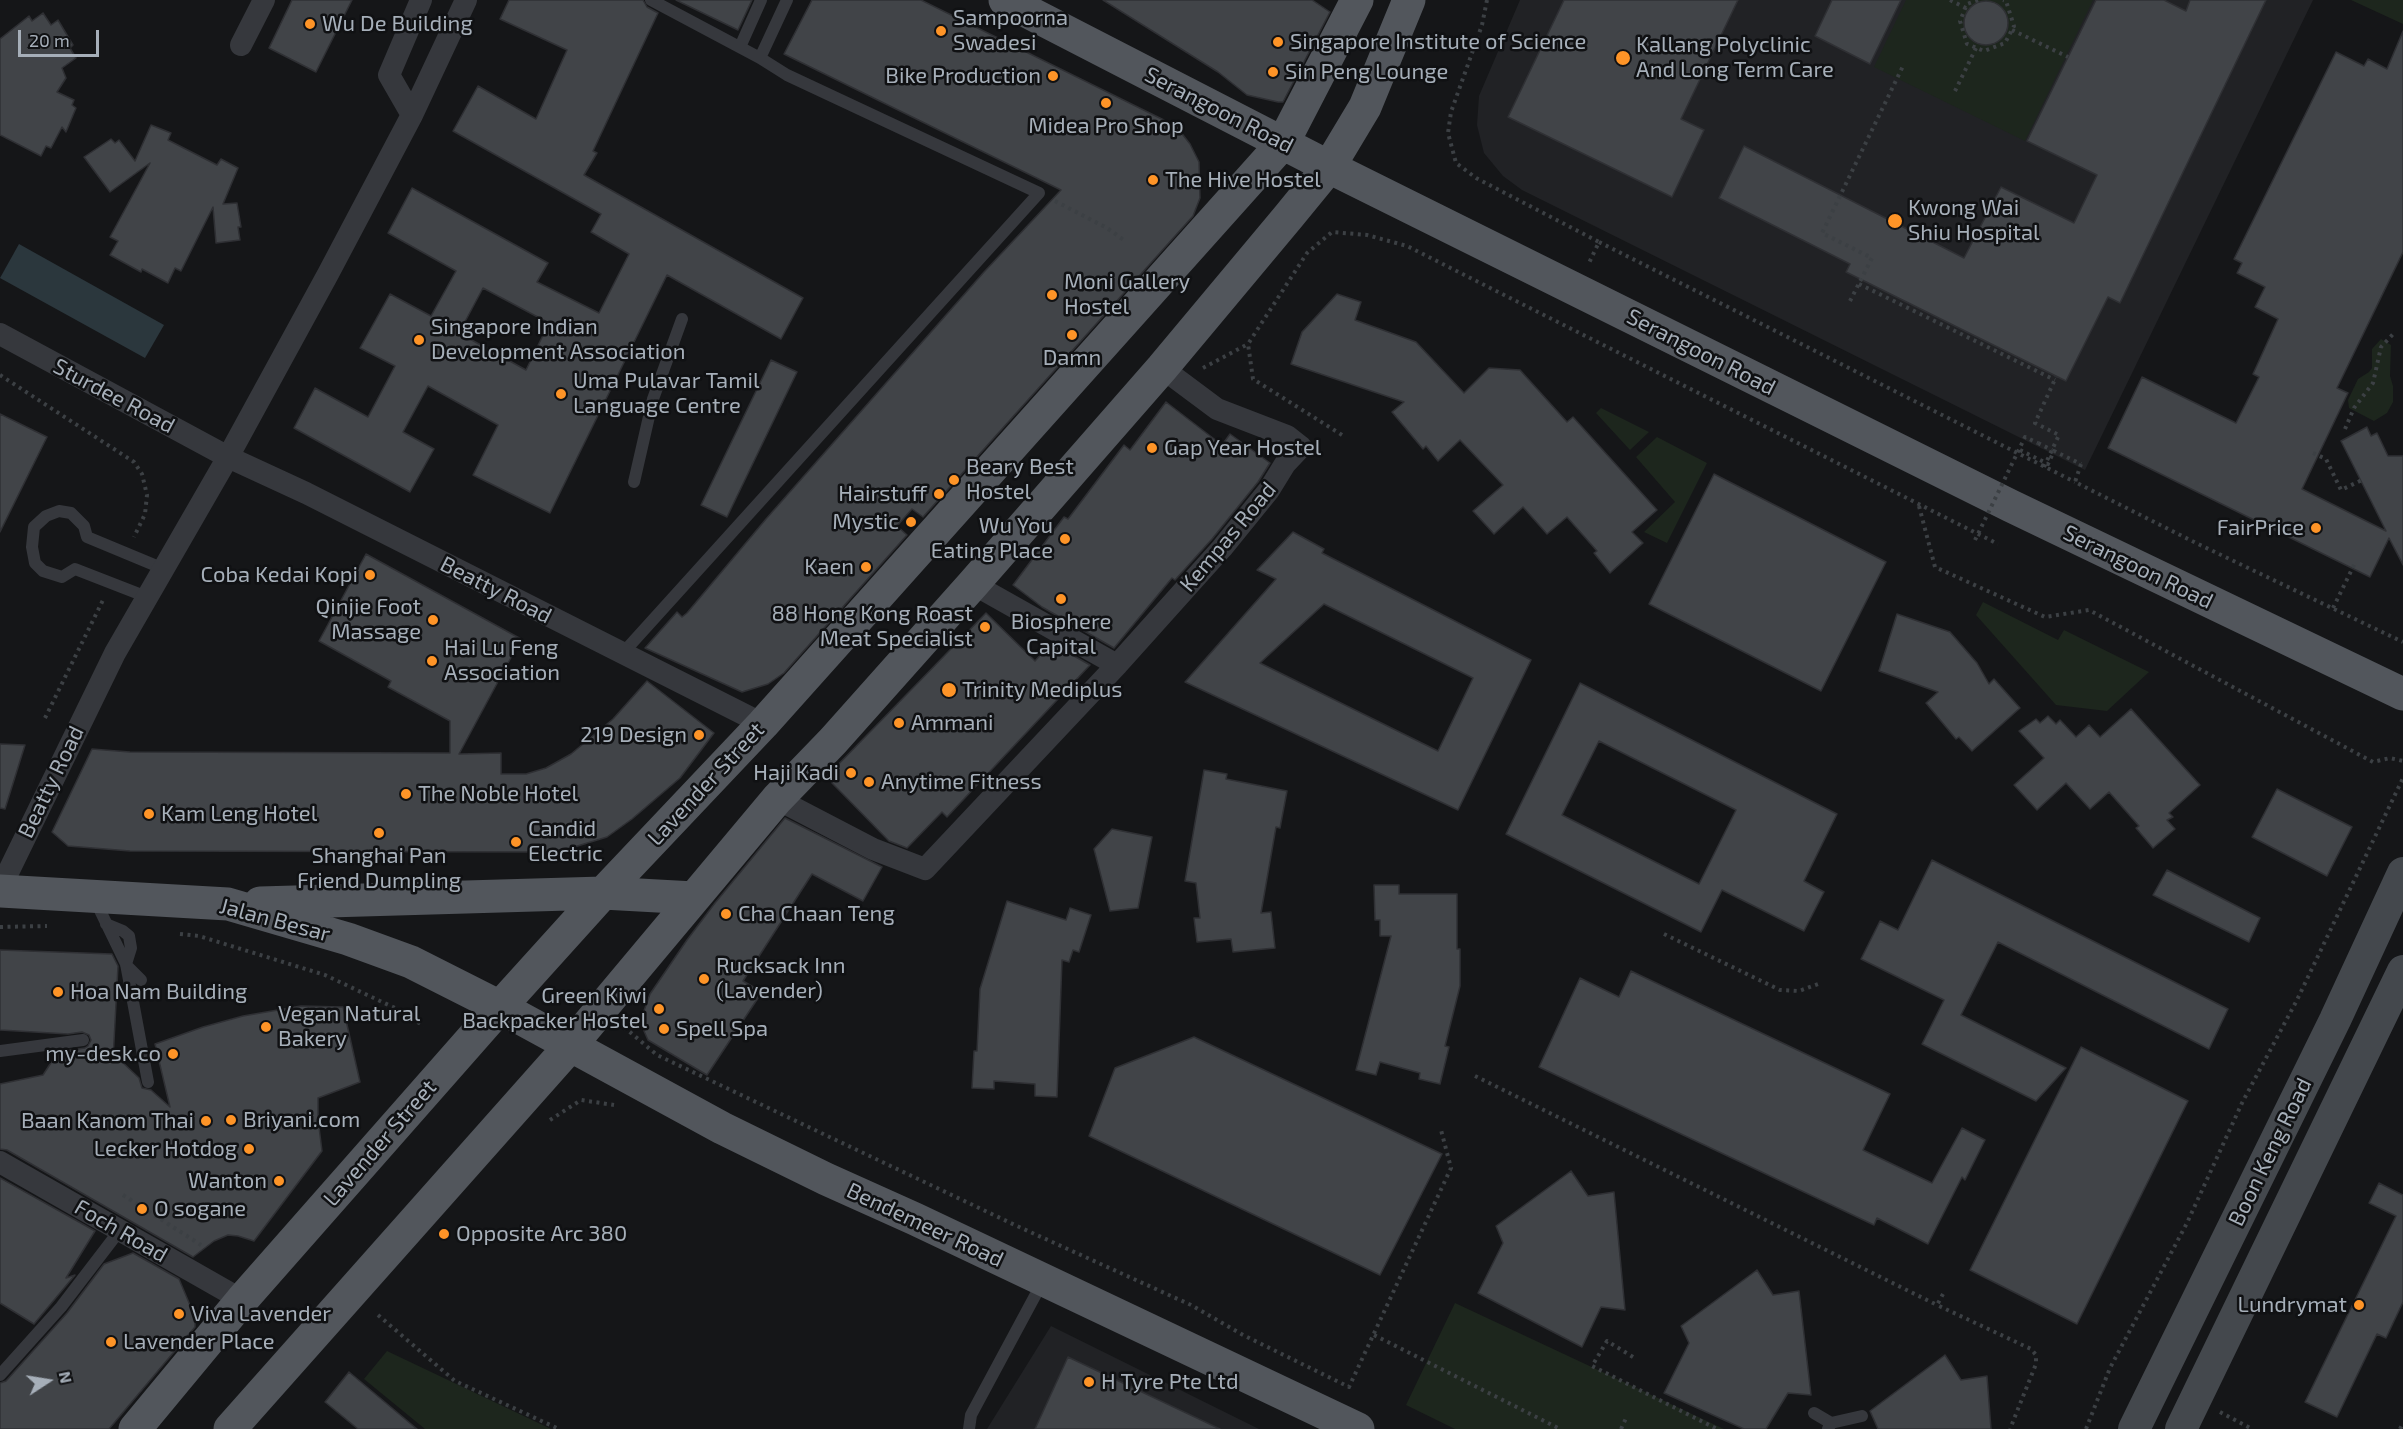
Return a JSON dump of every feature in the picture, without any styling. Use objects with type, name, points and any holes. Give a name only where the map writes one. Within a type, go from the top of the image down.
[{"type":"main road","name":"Serangoon Road","points":[[1005,0],[1329,167],[2011,506],[2403,694]]},
{"type":"main road","name":"Lavender Street","points":[[135,1429],[242,1300],[500,1007],[603,893],[763,724],[1283,143],[1357,0]]},
{"type":"main road","points":[[230,1429],[571,1045],[777,799],[833,741],[973,584],[1171,375],[1329,167],[1365,107],[1409,0]]},
{"type":"main road","name":"Boon Keng Road","points":[[2134,1429],[2335,1020],[2403,873]]},
{"type":"main road","name":"Jalan Besar","points":[[0,890],[100,910],[228,904],[348,939],[411,962],[500,1007]]},
{"type":"main road","points":[[228,904],[603,893],[694,898]]},
{"type":"main road","name":"Boon Keng Road","points":[[2181,1429],[2403,971]]},
{"type":"main road","name":"Bendemeer Road","points":[[500,1007],[722,1128],[1358,1429]]},
{"type":"street","points":[[241,45],[264,0]]},
{"type":"street","points":[[412,116],[389,75],[421,0]]},
{"type":"street","name":"Beatty Road","points":[[0,890],[104,675],[228,457],[412,116],[466,0]]},
{"type":"street","name":"Sturdee Road","points":[[0,334],[228,457]]},
{"type":"street","name":"Kempas Road","points":[[777,799],[873,849],[925,869],[1117,665],[1222,548],[1269,490],[1285,464],[1301,447],[1287,436],[1217,409],[1171,375]]},
{"type":"street","name":"Beatty Road","points":[[228,457],[763,724]]},
{"type":"street","points":[[973,584],[1117,665]]},
{"type":"street","name":"Foch Road","points":[[0,1162],[115,1222],[242,1300]]},
{"type":"lane","points":[[622,654],[1039,193],[787,75],[760,58],[651,0]]},
{"type":"lane","points":[[740,47],[761,0]]},
{"type":"lane","points":[[760,58],[787,0]]},
{"type":"lane","points":[[634,482],[653,399],[682,319]]},
{"type":"lane","points":[[147,597],[75,569],[62,577],[43,571],[35,563],[32,547],[34,527],[46,516],[58,511],[71,513],[84,526],[87,537],[164,569]]},
{"type":"lane","points":[[100,910],[126,964],[148,1082]]},
{"type":"lane","points":[[126,964],[141,980]]},
{"type":"lane","points":[[0,1051],[83,1040]]},
{"type":"lane","points":[[0,1375],[61,1307],[115,1222]]},
{"type":"lane","points":[[969,1429],[971,1415],[1043,1280]]},
{"type":"lane","points":[[1814,1413],[1830,1426],[1862,1416]]},
{"type":"path","points":[[1487,0],[1482,25],[1451,112],[1448,133],[1456,163],[1476,178],[2044,467],[2403,642]]},
{"type":"path","points":[[1950,0],[1966,8]]},
{"type":"path","points":[[1978,0],[1967,4],[1960,21],[1967,44],[1984,51],[2005,43],[2014,26],[2006,1],[2003,0]]},
{"type":"path","points":[[2012,30],[2068,57]]},
{"type":"path","points":[[1955,92],[1976,48]]},
{"type":"path","points":[[1850,301],[1872,258],[1822,233],[1903,66]]},
{"type":"path","points":[[1039,193],[1107,228],[1125,241]]},
{"type":"path","points":[[1171,375],[1248,344],[1307,253],[1332,232],[1367,235],[1407,246],[1998,544]]},
{"type":"path","points":[[1577,290],[1599,242]]},
{"type":"path","points":[[1859,284],[2056,379],[2035,423],[2059,435],[2044,467]]},
{"type":"path","points":[[2345,429],[2354,408],[2373,383],[2381,347],[2395,332]]},
{"type":"path","points":[[1248,344],[1253,380],[1342,435]]},
{"type":"path","points":[[1975,540],[2025,437],[2052,450]]},
{"type":"path","points":[[2019,450],[2048,464],[2054,451],[2081,464],[2075,482]]},
{"type":"path","points":[[2313,453],[2326,459],[2341,490],[2362,480],[2362,482]]},
{"type":"path","points":[[1919,505],[1935,567],[2044,617],[2089,610],[2373,762],[2390,758],[2403,761]]},
{"type":"path","points":[[2333,608],[2355,563]]},
{"type":"path","points":[[2086,1429],[2110,1368],[2187,1223],[2242,1103],[2297,1000],[2403,778]]},
{"type":"path","points":[[176,933],[199,936],[325,975],[397,1009],[424,1026]]},
{"type":"path","points":[[1664,934],[1780,990],[1799,992],[1818,984]]},
{"type":"path","points":[[602,1009],[657,1054],[1017,1226],[1191,1305],[1243,1335],[1350,1387],[1451,1168],[1441,1130]]},
{"type":"path","points":[[1475,1076],[1937,1305],[2031,1349],[2036,1355],[2036,1364],[2010,1429]]},
{"type":"path","points":[[123,1195],[209,1250]]},
{"type":"path","points":[[1937,1305],[1943,1294]]},
{"type":"path","points":[[378,1315],[455,1381],[560,1429]]},
{"type":"path","points":[[1374,1335],[1560,1429]]},
{"type":"path","points":[[1633,1357],[1606,1341],[1592,1366],[1717,1429]]},
{"type":"path","points":[[2219,1412],[2252,1429]]},
{"type":"path","points":[[1621,1429],[1628,1416]]},
{"type":"path","points":[[2400,1429],[2403,1423]]},
{"type":"shaded area","name":"Kwong Wai Shiu Hospital","points":[[1520,0],[2313,0],[2085,470],[1522,190],[1503,176],[1484,153],[1477,125],[1479,96]]},
{"type":"shaded area","points":[[1906,0],[2093,0],[2025,141],[1874,67]]},
{"type":"shaded area","points":[[2351,0],[2403,0],[2403,24]]},
{"type":"shaded area","points":[[19,244],[164,325],[145,358],[0,278]]},
{"type":"shaded area","points":[[2381,339],[2391,345],[2390,376],[2393,386],[2393,402],[2387,413],[2374,421],[2349,408],[2348,400],[2358,379],[2372,368],[2372,349]]},
{"type":"shaded area","points":[[1601,408],[1649,432],[1630,450],[1596,413]]},
{"type":"shaded area","points":[[1657,437],[1707,463],[1667,543],[1644,532],[1675,502],[1636,457]]},
{"type":"shaded area","points":[[1983,602],[2058,640],[2064,630],[2149,672],[2107,711],[2056,705],[1976,615]]},
{"type":"shaded area","points":[[1455,1303],[1724,1429],[1455,1429],[1406,1405]]},
{"type":"shaded area","points":[[1051,1326],[1259,1429],[987,1429]]},
{"type":"shaded area","points":[[387,1351],[551,1429],[425,1429],[364,1379]]},
{"type":"building","name":"Wu De Building","points":[[292,0],[352,0],[316,72],[269,48]]},
{"type":"building","points":[[509,0],[643,0],[647,7],[658,13],[593,151],[597,153],[584,175],[803,298],[781,339],[667,275],[550,513],[473,475],[498,425],[428,386],[403,432],[434,449],[410,492],[294,428],[315,388],[368,417],[395,366],[360,348],[390,294],[431,316],[456,271],[388,233],[412,188],[548,263],[537,282],[599,313],[629,254],[591,232],[601,214],[453,131],[478,86],[536,119],[567,50],[500,19]],"holes":[[[483,288],[549,323],[526,370],[459,333]]]},
{"type":"building","points":[[676,0],[752,0],[738,30]]},
{"type":"building","points":[[812,0],[921,0],[1176,126],[1190,144],[1199,162],[1200,198],[1193,216],[923,517],[912,509],[897,526],[907,535],[784,673],[768,684],[742,692],[645,648],[677,612],[682,617],[687,613],[766,519],[984,272],[1061,190],[784,54]]},
{"type":"building","points":[[1103,0],[1312,0],[1330,12],[1283,102],[1278,102],[1247,95],[1218,72]]},
{"type":"building","name":"Kallang Polyclinic And Long Term Care","points":[[1564,0],[1738,0],[1681,119],[1704,130],[1672,197],[1508,117]]},
{"type":"building","points":[[1832,0],[1901,0],[1870,64],[1815,36]]},
{"type":"building","points":[[2096,0],[2164,0],[2186,11],[2190,0],[2266,0],[2120,303],[2108,297],[2066,381],[1846,272],[1850,264],[1719,198],[1744,146],[1964,258],[2001,187],[2074,223],[2097,175],[2027,141]]},
{"type":"building","points":[[1986,1],[1995,2],[2002,7],[2007,14],[2007,32],[2002,39],[1995,44],[1986,45],[1977,44],[1970,39],[1965,32],[1964,23],[1965,14],[1970,7],[1977,2]]},
{"type":"building","points":[[43,13],[51,25],[58,20],[73,45],[70,48],[76,58],[62,68],[66,78],[57,92],[74,100],[72,105],[76,108],[66,132],[62,127],[51,148],[46,146],[41,156],[0,135],[0,39],[29,16],[32,21]]},
{"type":"building","points":[[2403,31],[2403,252],[2337,388],[2348,393],[2302,489],[2386,531],[2341,441],[2367,427],[2371,436],[2377,433],[2388,456],[2403,456],[2403,565],[2389,538],[2370,577],[2108,448],[2142,377],[2236,423],[2259,377],[2253,374],[2278,319],[2255,307],[2265,287],[2237,273],[2242,263],[2234,259],[2336,52],[2364,66],[2368,59],[2387,69]]},
{"type":"building","points":[[151,125],[171,133],[168,140],[217,165],[221,159],[238,168],[223,204],[237,203],[241,227],[238,227],[240,240],[216,243],[213,207],[181,271],[175,268],[168,283],[142,269],[141,272],[110,255],[118,241],[110,237],[150,163],[110,192],[84,157],[111,139],[115,143],[119,140],[135,161]]},
{"type":"building","points":[[1337,294],[1361,302],[1355,320],[1416,342],[1464,393],[1489,368],[1520,370],[1567,422],[1573,417],[1657,510],[1632,532],[1643,543],[1610,573],[1594,553],[1597,551],[1567,517],[1547,534],[1523,507],[1494,534],[1473,511],[1503,485],[1460,440],[1438,461],[1426,446],[1423,449],[1392,412],[1404,402],[1291,364],[1302,332]]},
{"type":"building","points":[[771,360],[797,372],[727,517],[701,505]]},
{"type":"building","points":[[1166,402],[1222,445],[1230,434],[1270,463],[1258,482],[1212,539],[1175,580],[1172,578],[1114,648],[1042,607],[1013,585],[1064,517],[1068,519],[1124,445],[1130,450]]},
{"type":"building","points":[[0,414],[47,437],[0,532]]},
{"type":"building","points":[[1714,474],[1886,562],[1821,691],[1649,604]]},
{"type":"building","points":[[1293,532],[1324,549],[1322,553],[1531,660],[1458,810],[1185,682],[1276,579],[1257,570]],"holes":[[[1324,604],[1473,678],[1438,751],[1260,663]]]},
{"type":"building","points":[[366,554],[521,639],[459,754],[501,753],[501,774],[526,774],[546,768],[571,754],[613,719],[647,681],[714,733],[680,778],[607,837],[571,848],[546,852],[130,851],[68,846],[52,832],[92,749],[130,752],[450,753],[450,721],[388,687],[391,681],[319,641]]},
{"type":"building","points":[[986,613],[1035,661],[1051,643],[1090,665],[947,817],[942,812],[907,848],[889,841],[832,783],[828,775]]},
{"type":"building","points":[[1897,614],[1950,632],[1977,663],[1989,684],[1994,679],[2020,708],[1972,751],[1959,737],[1956,739],[1926,703],[1938,692],[1879,671]]},
{"type":"building","points":[[1580,683],[1837,814],[1804,881],[1824,892],[1804,931],[1722,890],[1701,932],[1506,834]],"holes":[[[1599,741],[1736,810],[1699,884],[1562,815]]]},
{"type":"building","points":[[2131,709],[2200,785],[2169,813],[2173,817],[2167,820],[2175,829],[2153,848],[2136,828],[2139,826],[2109,792],[2090,809],[2066,783],[2037,810],[2014,785],[2044,758],[2019,731],[2036,719],[2040,723],[2048,716],[2056,724],[2060,720],[2076,737],[2089,725],[2100,737]]},
{"type":"building","points":[[0,744],[25,745],[5,809],[0,808]]},
{"type":"building","points":[[1204,770],[1227,774],[1226,779],[1287,791],[1280,828],[1276,827],[1261,913],[1271,912],[1275,948],[1233,952],[1231,939],[1197,942],[1194,918],[1200,918],[1196,883],[1185,881]]},
{"type":"building","points":[[2277,789],[2352,827],[2327,876],[2252,837]]},
{"type":"building","points":[[785,818],[882,867],[863,901],[812,874],[743,981],[762,992],[707,1075],[648,1040],[640,1022],[650,994],[687,940]]},
{"type":"building","points":[[1112,829],[1152,837],[1138,908],[1110,911],[1094,849]]},
{"type":"building","points":[[1932,860],[2228,1009],[2209,1049],[1998,942],[1961,1015],[2066,1068],[2036,1101],[1922,1044],[1944,1000],[1861,959],[1880,921],[1898,930]]},
{"type":"building","points":[[2167,870],[2260,918],[2249,942],[2153,895]]},
{"type":"building","points":[[1374,885],[1399,885],[1399,894],[1457,894],[1460,986],[1445,1046],[1449,1047],[1440,1084],[1419,1079],[1420,1073],[1380,1062],[1376,1075],[1356,1070],[1391,936],[1380,936],[1380,920],[1375,920]]},
{"type":"building","points":[[1007,901],[1066,920],[1070,908],[1091,915],[1079,952],[1073,950],[1069,962],[1062,960],[1057,1097],[1035,1096],[1035,1084],[994,1081],[994,1089],[972,1088],[974,1051],[977,1051],[980,989]]},
{"type":"building","points":[[0,950],[112,954],[118,966],[113,1060],[118,1058],[139,1078],[142,1088],[151,1090],[170,1107],[155,1044],[243,1016],[301,1006],[343,1007],[360,1082],[318,1098],[322,1151],[254,1241],[228,1235],[214,1241],[193,1257],[7,1150],[0,1149],[0,1084],[43,1075],[58,1052],[85,1048],[91,1040],[89,1035],[82,1032],[68,1034],[0,1030]]},
{"type":"building","points":[[1631,971],[1890,1094],[1863,1150],[1932,1183],[1962,1128],[1985,1140],[1965,1180],[1962,1177],[1928,1244],[1877,1218],[1874,1225],[1539,1067],[1580,978],[1619,997]]},
{"type":"building","points":[[1194,1037],[1442,1154],[1380,1275],[1089,1136],[1115,1068]]},
{"type":"building","points":[[2081,1047],[2188,1101],[2077,1324],[1970,1270]]},
{"type":"building","points":[[1571,1171],[1588,1196],[1614,1192],[1625,1310],[1601,1307],[1582,1347],[1478,1293],[1503,1243],[1496,1226]]},
{"type":"building","points":[[0,1178],[95,1231],[66,1278],[75,1275],[34,1324],[0,1303]]},
{"type":"building","points":[[2379,1183],[2403,1195],[2403,1302],[2386,1338],[2377,1334],[2337,1417],[2305,1402],[2396,1216],[2369,1203]]},
{"type":"building","name":"Lavender Place","points":[[133,1253],[179,1279],[195,1317],[195,1327],[109,1429],[0,1429],[0,1383],[6,1381],[67,1313],[104,1264]]},
{"type":"building","points":[[1757,1270],[1773,1295],[1799,1291],[1811,1395],[1788,1393],[1766,1429],[1744,1429],[1664,1393],[1689,1343],[1681,1326]]},
{"type":"building","points":[[1945,1355],[1961,1380],[1987,1376],[1991,1429],[1878,1429],[1870,1411]]},
{"type":"building","name":"H Tyre Pte Ltd","points":[[1068,1357],[1220,1429],[1035,1429]]},
{"type":"building","points":[[349,1372],[417,1429],[358,1429],[325,1402]]},
{"type":"place","name":"Wu De Building","points":[[310,24]]},
{"type":"place","name":"Sampoorna Swadesi","points":[[941,31]]},
{"type":"place","name":"Singapore Institute of Science","points":[[1278,42]]},
{"type":"place","name":"Kallang Polyclinic And Long Term Care","points":[[1623,58]]},
{"type":"place","name":"Sin Peng Lounge","points":[[1273,72]]},
{"type":"place","name":"Bike Production","points":[[1053,76]]},
{"type":"place","name":"Midea Pro Shop","points":[[1106,103]]},
{"type":"place","name":"The Hive Hostel","points":[[1153,180]]},
{"type":"place","name":"Kwong Wai Shiu Hospital","points":[[1895,221]]},
{"type":"place","name":"Moni Gallery Hostel","points":[[1052,295]]},
{"type":"place","name":"Damn","points":[[1072,335]]},
{"type":"place","name":"Singapore Indian Development Association","points":[[419,340]]},
{"type":"place","name":"Uma Pulavar Tamil Language Centre","points":[[561,394]]},
{"type":"place","name":"Gap Year Hostel","points":[[1152,448]]},
{"type":"place","name":"Beary Best Hostel","points":[[954,480]]},
{"type":"place","name":"Hairstuff","points":[[939,494]]},
{"type":"place","name":"Mystic","points":[[911,522]]},
{"type":"place","name":"FairPrice","points":[[2316,528]]},
{"type":"place","name":"Wu You Eating Place","points":[[1065,539]]},
{"type":"place","name":"Kaen","points":[[866,567]]},
{"type":"place","name":"Coba Kedai Kopi","points":[[370,575]]},
{"type":"place","name":"Biosphere Capital","points":[[1061,599]]},
{"type":"place","name":"Qinjie Foot Massage","points":[[433,620]]},
{"type":"place","name":"88 Hong Kong Roast Meat Specialist","points":[[985,627]]},
{"type":"place","name":"Hai Lu Feng Association","points":[[432,661]]},
{"type":"place","name":"Trinity Mediplus","points":[[949,690]]},
{"type":"place","name":"Ammani","points":[[899,723]]},
{"type":"place","name":"219 Design","points":[[699,735]]},
{"type":"place","name":"Haji Kadi","points":[[851,773]]},
{"type":"place","name":"Anytime Fitness","points":[[869,782]]},
{"type":"place","name":"The Noble Hotel","points":[[406,794]]},
{"type":"place","name":"Kam Leng Hotel","points":[[149,814]]},
{"type":"place","name":"Shanghai Pan Friend Dumpling","points":[[379,833]]},
{"type":"place","name":"Candid Electric","points":[[516,842]]},
{"type":"place","name":"Cha Chaan Teng","points":[[726,914]]},
{"type":"place","name":"Rucksack Inn (Lavender)","points":[[704,979]]},
{"type":"place","name":"Hoa Nam Building","points":[[58,992]]},
{"type":"place","name":"Green Kiwi Backpacker Hostel","points":[[659,1009]]},
{"type":"place","name":"Vegan Natural Bakery","points":[[266,1027]]},
{"type":"place","name":"Spell Spa","points":[[664,1029]]},
{"type":"place","name":"my-desk.co","points":[[173,1054]]},
{"type":"place","name":"Briyani.com","points":[[231,1120]]},
{"type":"place","name":"Baan Kanom Thai","points":[[206,1121]]},
{"type":"place","name":"Lecker Hotdog","points":[[249,1149]]},
{"type":"place","name":"Wanton","points":[[279,1181]]},
{"type":"place","name":"O sogane","points":[[142,1209]]},
{"type":"place","name":"Opposite Arc 380","points":[[444,1234]]},
{"type":"place","name":"Lundrymat","points":[[2359,1305]]},
{"type":"place","name":"Viva Lavender","points":[[179,1314]]},
{"type":"place","name":"Lavender Place","points":[[111,1342]]},
{"type":"place","name":"H Tyre Pte Ltd","points":[[1089,1382]]}]
